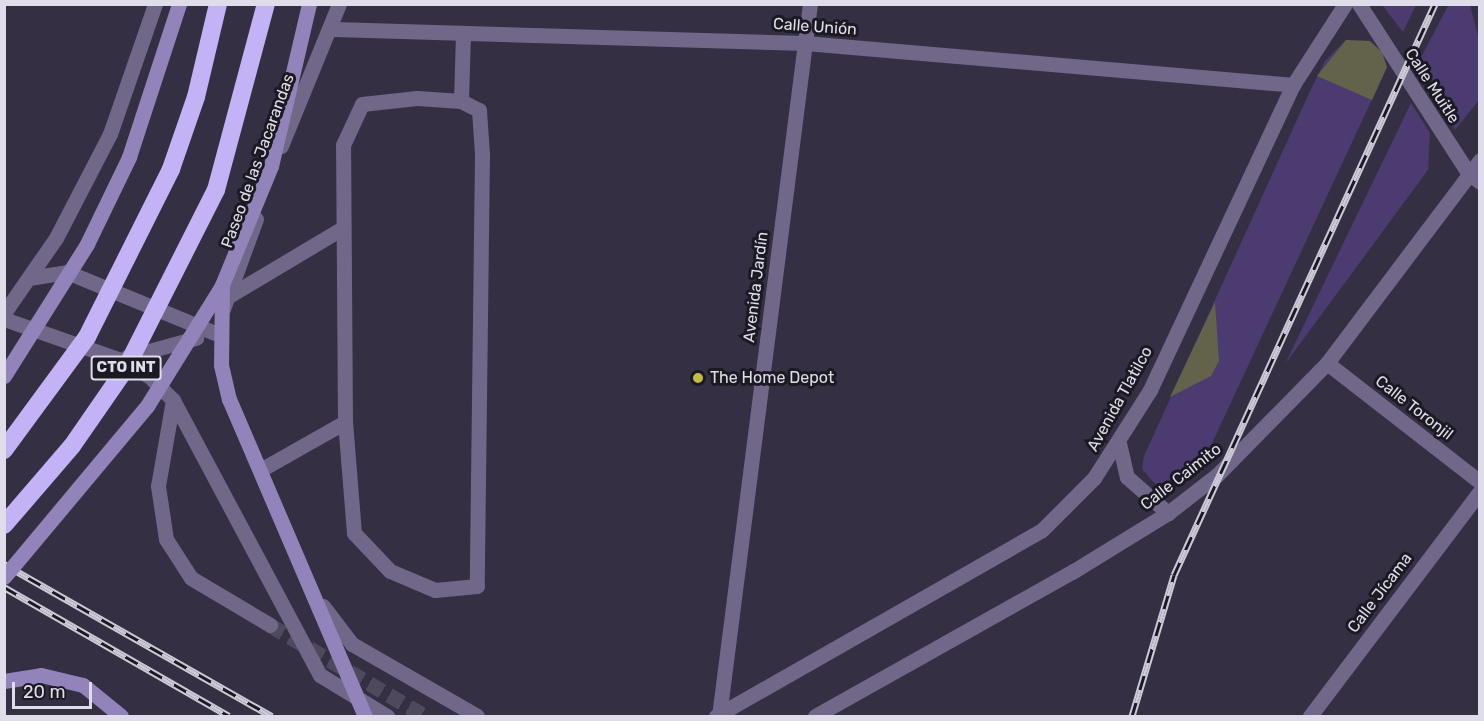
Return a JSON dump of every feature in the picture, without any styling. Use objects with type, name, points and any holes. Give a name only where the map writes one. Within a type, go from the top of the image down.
[{"type":"highway","name":"CTO INT","points":[[4,450],[87,337],[171,169],[196,97],[218,4]]},
{"type":"highway","name":"CTO INT","points":[[4,525],[72,446],[126,368],[216,190],[266,4]]},
{"type":"main road","points":[[4,376],[87,244],[129,157],[178,4]]},
{"type":"main road","name":"CTO INT","points":[[4,577],[147,406],[224,291],[271,166],[309,4]]},
{"type":"main road","points":[[224,291],[221,365],[229,399],[365,717]]},
{"type":"main road","points":[[4,681],[41,675],[83,685],[121,717]]},
{"type":"street","points":[[4,313],[29,278],[110,134],[154,4]]},
{"type":"street","name":"Paseo de las Jacarandas","points":[[215,333],[224,291],[302,85],[333,29],[339,4]]},
{"type":"street","name":"Avenida Jardín","points":[[718,716],[810,4]]},
{"type":"street","name":"Avenida Tlatilco","points":[[718,716],[1042,530],[1094,478],[1119,443],[1150,390],[1293,85],[1345,4]]},
{"type":"street","name":"Calle Muitle","points":[[1359,4],[1474,178]]},
{"type":"street","name":"Calle Unión","points":[[333,29],[805,43],[1293,85]]},
{"type":"street","points":[[461,101],[463,34]]},
{"type":"street","points":[[417,98],[461,101],[479,110],[482,154],[477,586],[435,590],[390,571],[354,533],[345,422],[341,229],[343,145],[362,104],[417,98]]},
{"type":"street","name":"Calle Caimito","points":[[815,717],[1168,513],[1275,421],[1327,363],[1474,178],[1479,160]]},
{"type":"street","points":[[224,291],[341,229]]},
{"type":"street","points":[[29,278],[67,272],[215,333]]},
{"type":"street","points":[[4,319],[118,359],[149,376],[173,400],[320,675],[387,717]]},
{"type":"street","points":[[118,359],[215,333]]},
{"type":"street","points":[[215,333],[216,362],[262,469],[336,628],[352,644],[477,717]]},
{"type":"street","name":"Calle Toronjil","points":[[1327,363],[1479,482]]},
{"type":"street","points":[[173,400],[158,486],[166,539],[191,578],[270,625]]},
{"type":"street","points":[[262,469],[345,422]]},
{"type":"street","points":[[1119,443],[1127,477],[1168,513]]},
{"type":"street","name":"Calle Jícama","points":[[1310,717],[1479,491]]},
{"type":"shaded area","points":[[1449,4],[1470,5],[1479,40],[1479,100],[1455,130],[1418,63]]},
{"type":"shaded area","points":[[1382,5],[1416,5],[1403,32]]},
{"type":"shaded area","points":[[1346,40],[1370,41],[1387,67],[1208,452],[1183,476],[1156,485],[1142,469],[1144,456],[1311,89],[1325,61]]},
{"type":"shaded area","points":[[1411,103],[1430,133],[1428,170],[1285,364]]},
{"type":"building","points":[[1346,40],[1370,41],[1382,52],[1387,67],[1372,100],[1317,76]]},
{"type":"building","points":[[1215,302],[1219,361],[1211,376],[1170,397]]},
{"type":"tunnel","points":[[270,625],[425,716]]},
{"type":"railway","points":[[1132,716],[1174,575],[1435,4]]},
{"type":"railway","points":[[4,564],[272,716]]},
{"type":"railway","points":[[4,587],[229,716]]},
{"type":"place","name":"The Home Depot","points":[[698,378]]}]
